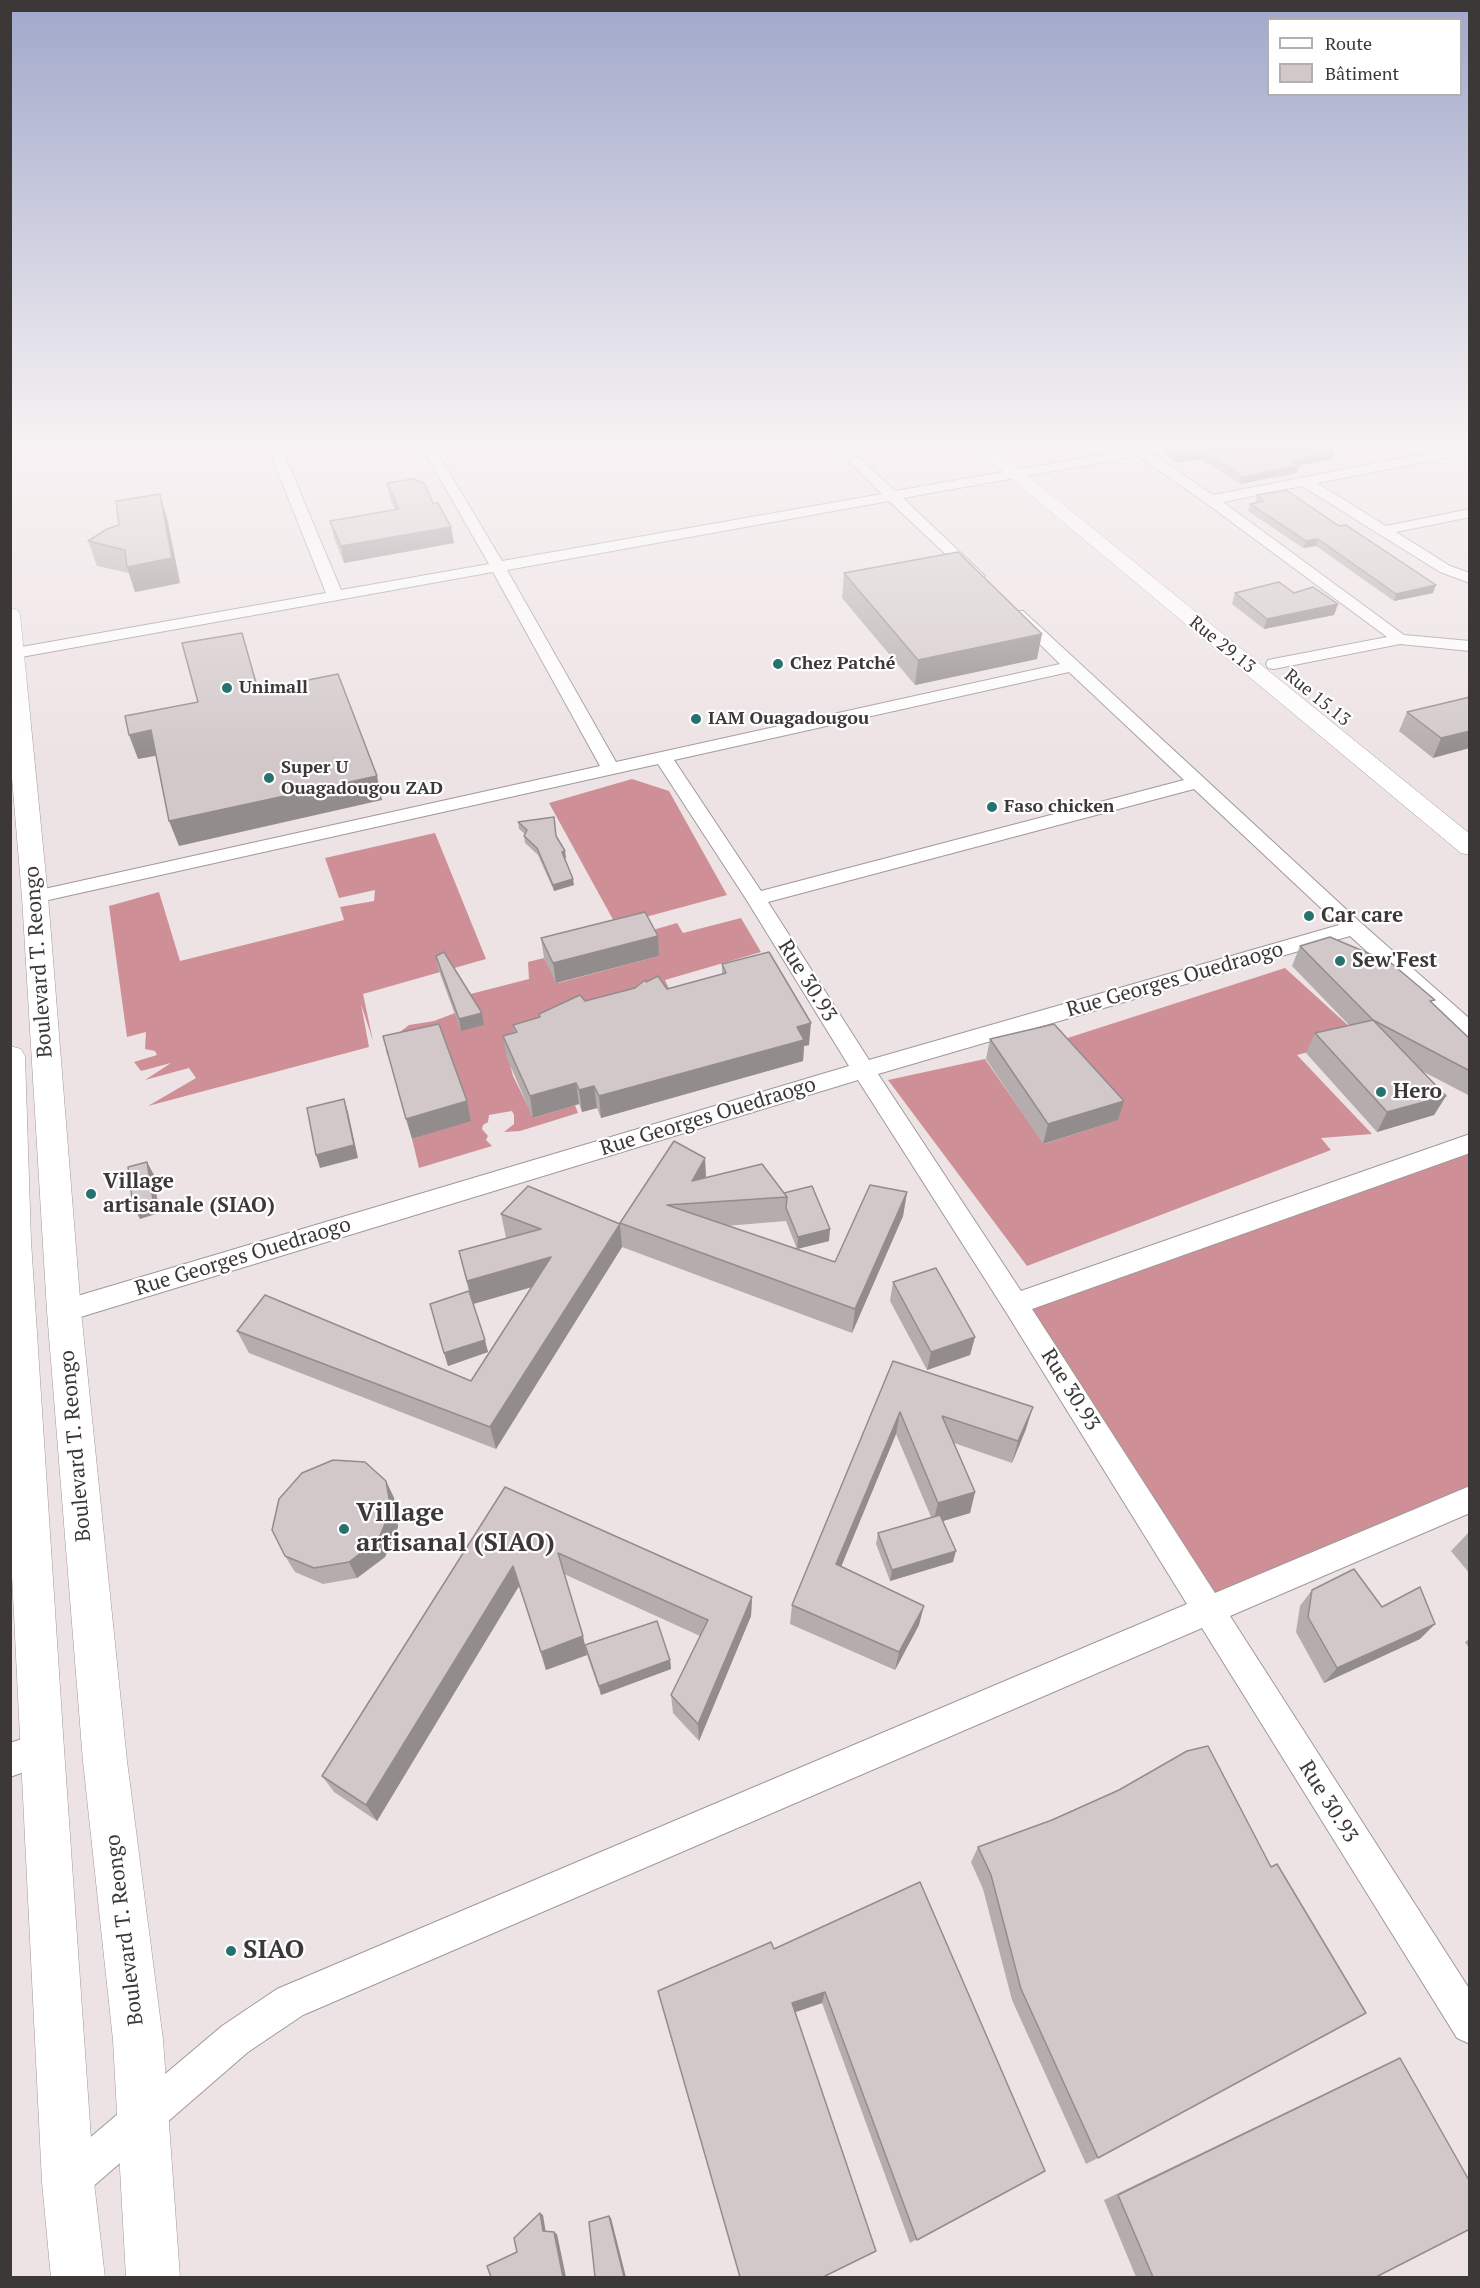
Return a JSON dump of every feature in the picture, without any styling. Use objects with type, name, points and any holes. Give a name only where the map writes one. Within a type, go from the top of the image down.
[{"type":"main road","name":"Rue 29.13","points":[[1115,549],[1470,847]]},
{"type":"main road","name":"Rue 15.13","points":[[1123,549],[1274,664],[1456,809]]},
{"type":"main road","name":"Boulevard T. Reongo","points":[[10,614],[12,660],[35,897],[64,1311],[105,1761],[138,2040],[153,2277]]},
{"type":"main road","name":"Boulevard T. Reongo","points":[[10,1056],[26,1755],[78,2277]]},
{"type":"street","points":[[316,549],[335,594]]},
{"type":"street","points":[[487,549],[610,768]]},
{"type":"street","points":[[12,660],[335,594],[589,549]]},
{"type":"street","points":[[948,549],[986,585]]},
{"type":"street","points":[[1277,549],[1400,639]]},
{"type":"street","points":[[1411,549],[1445,569],[1470,579]]},
{"type":"street","points":[[1004,601],[1354,928],[1470,1032]]},
{"type":"street","points":[[1274,664],[1400,639],[1470,646]]},
{"type":"street","points":[[35,897],[610,768],[664,759],[1072,666]]},
{"type":"street","name":"Rue 30.93","points":[[664,759],[1015,1304],[1470,2025]]},
{"type":"street","points":[[756,899],[1198,782]]},
{"type":"street","name":"Rue Georges Ouedraogo","points":[[64,1311],[863,1070],[1354,928]]},
{"type":"street","points":[[1015,1304],[1470,1143]]},
{"type":"street","points":[[68,2182],[235,2039],[290,2002],[1470,1499]]},
{"type":"shaded area","points":[[632,779],[669,791],[727,895],[616,925],[549,803]]},
{"type":"shaded area","points":[[435,833],[486,959],[363,994],[373,1041],[361,1004],[369,1047],[148,1106],[196,1078],[189,1068],[145,1080],[171,1063],[141,1071],[134,1062],[157,1055],[155,1051],[145,1049],[146,1032],[127,1037],[109,906],[159,892],[180,961],[344,920],[340,907],[374,901],[375,890],[339,898],[325,858]]},
{"type":"shaded area","points":[[741,918],[761,952],[665,980],[678,1008],[509,1060],[513,1076],[534,1118],[575,1105],[578,1113],[520,1131],[504,1132],[514,1124],[512,1111],[489,1115],[488,1122],[483,1125],[482,1129],[488,1136],[486,1140],[492,1146],[419,1168],[412,1139],[471,1120],[388,1056],[386,1051],[398,1048],[396,1035],[409,1025],[434,1021],[455,1013],[455,998],[529,979],[528,962],[544,958],[558,983],[659,956],[646,932],[677,923],[683,933]]},
{"type":"shaded area","points":[[1285,968],[1362,1038],[1297,1055],[1372,1134],[1321,1138],[1331,1150],[1027,1266],[888,1080],[985,1059],[1044,1144],[1117,1120],[1049,1044]]},
{"type":"shaded area","points":[[1469,1144],[1469,1486],[1201,1601],[1023,1301]]},
{"type":"building","points":[[120,549],[170,549],[172,558],[127,567],[125,550]]},
{"type":"building","points":[[1332,549],[1382,549],[1436,585],[1396,594]]},
{"type":"building","points":[[958,552],[1042,634],[918,660],[844,573]]},
{"type":"building","points":[[1279,582],[1294,593],[1313,587],[1338,604],[1267,619],[1235,593]]},
{"type":"building","name":"Super U Ouagadougou ZAD","points":[[242,633],[258,690],[338,674],[377,776],[169,821],[151,730],[129,735],[125,716],[198,702],[182,643]]},
{"type":"building","points":[[1470,697],[1470,731],[1441,738],[1407,712]]},
{"type":"building","points":[[554,817],[556,836],[565,851],[562,852],[573,879],[553,885],[537,848],[524,836],[527,830],[518,822]]},
{"type":"building","points":[[645,912],[658,936],[553,963],[541,938]]},
{"type":"building","points":[[1330,937],[1391,963],[1435,1000],[1430,1001],[1470,1039],[1470,1071],[1373,1020],[1300,946]]},
{"type":"building","points":[[444,952],[482,1013],[459,1019],[436,956]]},
{"type":"building","points":[[769,952],[811,1023],[797,1027],[804,1040],[599,1096],[594,1086],[579,1090],[576,1083],[530,1096],[503,1036],[517,1032],[513,1025],[540,1017],[539,1014],[580,995],[585,1001],[635,988],[645,980],[646,982],[658,976],[667,989],[726,973],[722,964]]},
{"type":"building","points":[[1373,1020],[1446,1096],[1387,1112],[1315,1033]]},
{"type":"building","points":[[439,1024],[467,1101],[406,1119],[383,1036]]},
{"type":"building","points":[[1054,1024],[1124,1101],[1048,1124],[990,1039]]},
{"type":"building","points":[[344,1099],[354,1145],[316,1155],[307,1108]]},
{"type":"building","points":[[674,1141],[705,1158],[692,1181],[762,1164],[787,1197],[667,1205],[835,1262],[870,1185],[907,1192],[855,1309],[620,1223]]},
{"type":"building","points":[[147,1162],[153,1200],[133,1206],[128,1167]]},
{"type":"building","points":[[528,1186],[620,1224],[490,1427],[237,1331],[265,1295],[471,1381],[551,1257],[467,1281],[459,1251],[541,1229],[501,1214]]},
{"type":"building","points":[[812,1186],[830,1229],[798,1237],[786,1208],[787,1197],[784,1193]]},
{"type":"building","points":[[936,1268],[975,1337],[931,1352],[893,1282]]},
{"type":"building","points":[[469,1291],[485,1340],[444,1353],[430,1304]]},
{"type":"building","points":[[893,1361],[1033,1407],[1018,1441],[942,1416],[975,1492],[938,1503],[900,1412],[836,1564],[924,1606],[899,1652],[792,1605]]},
{"type":"building","points":[[333,1460],[365,1462],[386,1481],[391,1510],[378,1540],[349,1562],[314,1568],[285,1556],[272,1530],[279,1499],[302,1473]]},
{"type":"building","points":[[505,1487],[752,1597],[698,1724],[671,1695],[708,1620],[558,1553],[583,1636],[541,1652],[513,1566],[366,1805],[322,1776]]},
{"type":"building","points":[[940,1515],[956,1551],[892,1570],[878,1533]]},
{"type":"building","points":[[1354,1569],[1382,1607],[1420,1587],[1435,1624],[1337,1668],[1308,1617],[1312,1590]]},
{"type":"building","points":[[657,1621],[670,1660],[599,1686],[585,1645]]},
{"type":"building","points":[[1208,1746],[1271,1867],[1277,1864],[1366,2013],[1098,2158],[1021,1989],[991,1875],[978,1847],[1052,1820],[1119,1790],[1187,1751]]},
{"type":"building","points":[[920,1882],[1045,2171],[917,2240],[825,1992],[792,2003],[876,2251],[823,2277],[740,2277],[658,1991],[771,1942],[774,1949]]},
{"type":"building","points":[[1400,2058],[1470,2182],[1470,2229],[1376,2277],[1153,2277],[1118,2195]]},
{"type":"building","points":[[540,2213],[543,2231],[554,2232],[563,2277],[491,2277],[487,2266],[517,2252],[514,2238]]},
{"type":"building","points":[[609,2216],[624,2277],[595,2277],[589,2222]]},
{"type":"place","name":"Chez Patché","points":[[778,664]]},
{"type":"place","name":"Unimall","points":[[227,688]]},
{"type":"place","name":"IAM Ouagadougou","points":[[696,719]]},
{"type":"place","name":"Super U Ouagadougou ZAD","points":[[269,778]]},
{"type":"place","name":"Faso chicken","points":[[992,807]]},
{"type":"place","name":"Car care","points":[[1309,916]]},
{"type":"place","name":"Sew'Fest","points":[[1340,961]]},
{"type":"place","name":"Hero","points":[[1381,1092]]},
{"type":"place","name":"Village artisanale (SIAO)","points":[[91,1194]]},
{"type":"place","name":"Village artisanal (SIAO)","points":[[344,1529]]},
{"type":"place","name":"SIAO","points":[[231,1951]]}]
